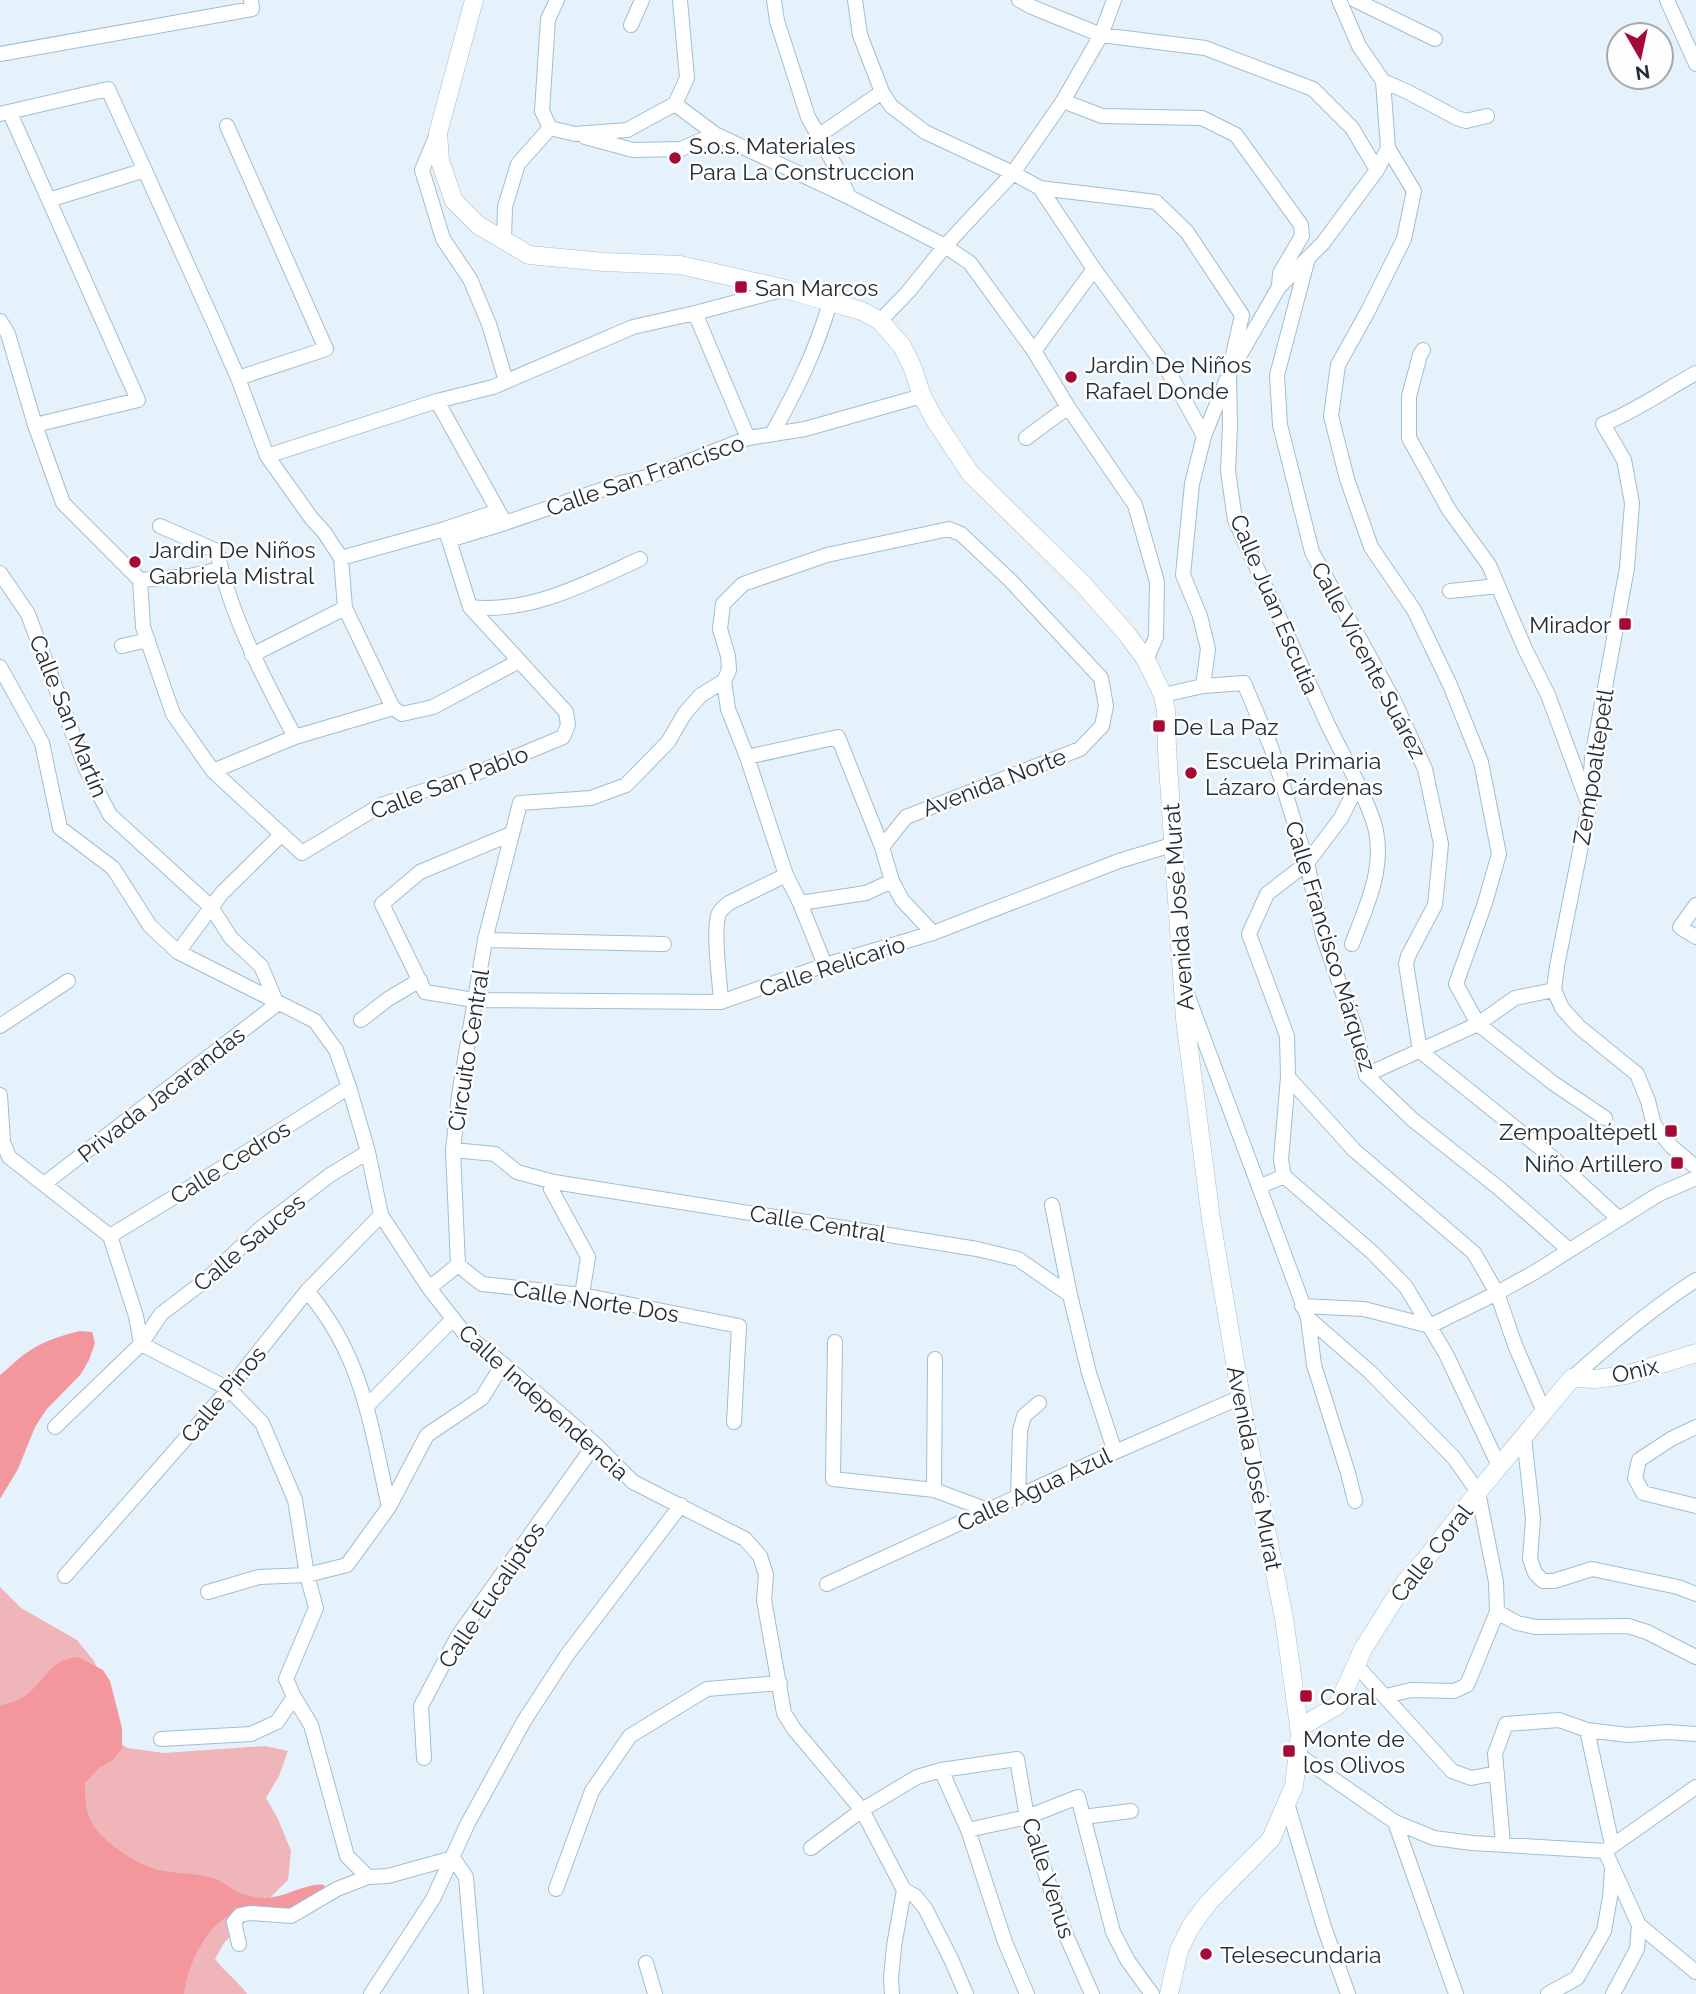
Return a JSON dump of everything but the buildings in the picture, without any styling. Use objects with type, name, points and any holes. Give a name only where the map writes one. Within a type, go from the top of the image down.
[{"type":"street","points":[[0,54],[230,7],[252,9],[251,0]]},
{"type":"street","name":"Avenida José Murat","points":[[474,0],[438,133],[440,161],[454,201],[478,225],[529,255],[680,265],[786,289],[862,311],[880,321],[902,346],[922,396],[970,473],[1082,583],[1126,633],[1146,660],[1163,695],[1185,1019],[1211,1219],[1247,1434],[1284,1618],[1299,1728],[1294,1786],[1271,1839],[1209,1902],[1191,1926],[1179,1950],[1165,1993]]},
{"type":"street","points":[[550,128],[542,111],[548,19],[557,0]]},
{"type":"street","points":[[631,25],[642,0]]},
{"type":"street","points":[[575,134],[627,130],[675,104],[687,78],[680,0]]},
{"type":"street","points":[[774,0],[777,21],[804,105],[849,197]]},
{"type":"street","points":[[855,0],[860,35],[882,92],[891,106],[925,132],[1040,188],[1156,202],[1187,232],[1242,315],[1229,373],[1205,436],[1192,484],[1183,575],[1200,616],[1208,649],[1203,686]]},
{"type":"street","points":[[1019,0],[1101,35],[1206,48],[1313,89],[1352,128],[1377,170]]},
{"type":"street","points":[[880,321],[1013,173],[1063,101],[1101,35],[1114,0]]},
{"type":"street","points":[[1339,0],[1359,46],[1383,81],[1388,148],[1414,191],[1404,239],[1338,365],[1331,416],[1347,479],[1371,547],[1414,610],[1450,685],[1481,762],[1499,854],[1456,984],[1478,1024],[1553,1083],[1605,1118]]},
{"type":"street","points":[[1355,0],[1436,38]]},
{"type":"street","points":[[1667,0],[1696,64]]},
{"type":"street","points":[[1383,81],[1457,118],[1466,121],[1487,116]]},
{"type":"street","points":[[35,425],[138,400],[49,200],[5,113],[108,89],[238,378],[267,456],[341,558],[345,608],[393,708],[402,714],[433,707],[519,661],[470,607],[447,535]]},
{"type":"street","points":[[818,136],[882,92]]},
{"type":"street","points":[[1063,101],[1102,116],[1202,118],[1236,135],[1301,225],[1302,236],[1280,273],[1279,287]]},
{"type":"street","points":[[675,104],[715,134],[849,197],[945,246],[970,263],[1034,351],[1135,505],[1157,582],[1156,637],[1146,660]]},
{"type":"street","points":[[227,126],[326,349],[238,378]]},
{"type":"street","points":[[550,128],[633,150],[681,149],[715,134]]},
{"type":"street","points":[[504,240],[505,207],[518,164],[550,128]]},
{"type":"street","points":[[438,133],[422,170],[443,239],[470,279],[489,324],[506,381]]},
{"type":"street","points":[[1229,373],[1279,287],[1323,243],[1377,170],[1388,148]]},
{"type":"street","points":[[49,200],[145,170]]},
{"type":"street","points":[[1040,188],[1094,270],[1167,369],[1205,436]]},
{"type":"street","name":"Calle Vicente Suárez","points":[[1308,258],[1278,374],[1280,425],[1312,552],[1394,701],[1425,769],[1428,782],[1441,844],[1435,905],[1406,964],[1420,1051]]},
{"type":"street","points":[[1034,351],[1094,270]]},
{"type":"street","points":[[267,456],[437,401],[493,387],[633,327],[786,289]]},
{"type":"street","points":[[772,434],[820,337],[830,302]]},
{"type":"street","points":[[695,313],[748,438]]},
{"type":"street","points":[[0,321],[8,334],[35,425],[63,503],[140,580],[143,627],[173,715],[213,771],[282,834],[222,893],[178,953]]},
{"type":"street","points":[[1423,350],[1409,396],[1409,438],[1449,510],[1489,565],[1548,695],[1589,806]]},
{"type":"street","name":"Calle Juan Escutia","points":[[1229,373],[1228,471],[1235,520],[1358,784],[1376,830],[1378,857],[1375,882],[1352,944]]},
{"type":"street","name":"Zempoaltepetl","points":[[1554,990],[1589,806],[1592,758],[1627,568],[1632,503],[1624,460],[1603,424],[1637,408],[1696,373]]},
{"type":"street","name":"Calle San Francisco","points":[[341,558],[447,535],[651,475],[748,438],[805,429],[922,396]]},
{"type":"street","points":[[437,401],[501,517]]},
{"type":"street","points":[[1026,438],[1069,407]]},
{"type":"street","points":[[160,526],[217,551],[252,655],[295,737]]},
{"type":"street","name":"Avenida Norte","points":[[724,681],[729,670],[720,629],[723,604],[743,584],[827,555],[949,529],[961,534],[1011,581],[1101,678],[1106,706],[1102,726],[1080,749],[906,817],[882,847]]},
{"type":"street","points":[[470,607],[486,609],[533,603],[640,559]]},
{"type":"street","points":[[140,580],[189,576],[221,569]]},
{"type":"street","name":"Calle San Martín","points":[[0,573],[28,614],[86,769],[110,815],[211,907],[231,938],[261,966],[277,1004]]},
{"type":"street","points":[[1157,582],[1183,575]]},
{"type":"street","points":[[1450,591],[1498,586]]},
{"type":"street","points":[[252,655],[345,608]]},
{"type":"street","points":[[122,646],[148,640]]},
{"type":"street","name":"Calle San Pablo","points":[[282,834],[302,853],[381,805],[472,775],[563,737],[568,724],[566,712],[519,661]]},
{"type":"street","name":"Calle Independencia","points":[[0,667],[43,743],[60,828],[113,868],[150,926],[178,953],[315,1021],[336,1050],[368,1152],[381,1214],[429,1288],[465,1334],[595,1444],[633,1482],[745,1539],[760,1556],[766,1575],[764,1600],[784,1713],[793,1729],[862,1810],[904,1890],[915,1896],[925,1908],[965,1994]]},
{"type":"street","points":[[724,681],[728,709],[747,757],[786,876],[825,965]]},
{"type":"street","name":"Circuito Central","points":[[458,1265],[453,1150],[485,940],[520,803],[591,798],[626,785],[668,742],[685,713],[701,695],[724,681]]},
{"type":"street","name":"Calle Francisco Márquez","points":[[1163,695],[1203,686],[1244,683],[1271,747],[1307,863],[1323,936],[1356,1031],[1366,1075],[1413,1120],[1500,1189],[1569,1250]]},
{"type":"street","points":[[213,771],[295,737],[393,708]]},
{"type":"street","points":[[747,757],[838,737],[882,847],[892,881],[902,900],[933,933]]},
{"type":"street","points":[[1358,784],[1341,818],[1307,863],[1267,894],[1250,934],[1287,1036],[1288,1077],[1281,1160],[1284,1176],[1373,1253],[1406,1287],[1446,1354],[1499,1466]]},
{"type":"street","points":[[361,1020],[419,980],[382,904],[420,872],[511,834]]},
{"type":"street","name":"Calle Relicario","points":[[419,980],[425,992],[474,1000],[721,1002],[825,965],[933,933],[1119,861],[1175,844]]},
{"type":"street","points":[[721,1002],[717,940],[718,916],[722,908],[786,876]]},
{"type":"street","points":[[800,903],[866,893],[892,881]]},
{"type":"street","points":[[1696,905],[1680,927],[1696,937]]},
{"type":"street","points":[[485,940],[664,944]]},
{"type":"street","points":[[0,1026],[68,981]]},
{"type":"street","points":[[1184,985],[1305,1312],[1314,1365],[1355,1501]]},
{"type":"street","points":[[1366,1075],[1478,1024],[1515,998],[1554,990],[1562,1008],[1579,1027],[1637,1074],[1654,1125],[1672,1147],[1696,1165]]},
{"type":"street","name":"Privada Jacarandas","points":[[44,1184],[277,1004]]},
{"type":"street","points":[[1420,1051],[1554,1159],[1619,1219]]},
{"type":"street","points":[[1288,1077],[1354,1150],[1474,1252],[1497,1293],[1515,1345],[1544,1412]]},
{"type":"street","name":"Calle Cedros","points":[[110,1236],[349,1087]]},
{"type":"street","points":[[0,1095],[5,1159],[44,1184],[110,1236],[136,1316],[141,1344],[229,1389],[262,1423],[295,1500],[307,1575],[316,1608],[286,1679],[312,1725],[348,1856],[368,1877]]},
{"type":"street","name":"Calle Central","points":[[453,1150],[495,1154],[517,1172],[554,1182],[977,1249],[1018,1259],[1070,1295]]},
{"type":"street","name":"Calle Sauces","points":[[55,1427],[141,1344],[161,1314],[206,1279],[261,1228],[330,1175],[368,1152]]},
{"type":"street","points":[[1259,1187],[1284,1176]]},
{"type":"street","points":[[1305,1312],[1364,1308],[1430,1326],[1497,1293],[1659,1194],[1696,1178]]},
{"type":"street","points":[[554,1182],[551,1189],[589,1257],[582,1296]]},
{"type":"street","points":[[1052,1205],[1089,1373],[1115,1452]]},
{"type":"street","name":"Calle Pinos","points":[[65,1576],[229,1389],[307,1291],[381,1214]]},
{"type":"street","points":[[429,1288],[458,1265]]},
{"type":"street","name":"Calle Norte Dos","points":[[458,1265],[482,1284],[582,1296],[739,1326],[734,1422]]},
{"type":"street","points":[[1572,1378],[1605,1348],[1679,1290],[1696,1280]]},
{"type":"street","points":[[307,1291],[325,1312],[358,1379],[367,1406],[388,1507]]},
{"type":"street","points":[[1305,1312],[1370,1371],[1435,1438],[1454,1458],[1478,1492],[1496,1582],[1497,1612],[1467,1685],[1454,1691],[1410,1690],[1386,1696]]},
{"type":"street","points":[[367,1406],[453,1319]]},
{"type":"street","points":[[835,1342],[833,1479],[934,1490],[988,1510]]},
{"type":"street","name":"Onix","points":[[1572,1378],[1595,1379],[1626,1375],[1696,1353]]},
{"type":"street","points":[[934,1490],[935,1359]]},
{"type":"street","points":[[208,1592],[260,1577],[307,1575],[347,1565],[388,1507],[427,1435],[482,1398],[503,1364]]},
{"type":"street","name":"Calle Coral","points":[[1299,1728],[1338,1706],[1370,1638],[1406,1581],[1572,1378]]},
{"type":"street","name":"Calle Agua Azul","points":[[827,1584],[1241,1397]]},
{"type":"street","points":[[1018,1498],[1020,1431],[1024,1416],[1039,1403]]},
{"type":"street","points":[[1696,1427],[1671,1439],[1639,1460],[1635,1478],[1643,1493],[1696,1506]]},
{"type":"street","points":[[1524,1437],[1533,1519],[1530,1559],[1535,1573],[1544,1581],[1554,1581],[1592,1569],[1678,1587],[1696,1594]]},
{"type":"street","name":"Calle Eucaliptos","points":[[424,1758],[421,1706],[458,1636],[595,1444]]},
{"type":"street","points":[[371,1994],[433,1899],[468,1823],[524,1721],[567,1655],[681,1505]]},
{"type":"street","points":[[1497,1612],[1517,1623],[1536,1627],[1628,1626],[1647,1632],[1696,1657]]},
{"type":"street","points":[[1357,1666],[1452,1771],[1471,1777],[1497,1773]]},
{"type":"street","points":[[556,1889],[592,1791],[631,1736],[708,1689],[780,1683]]},
{"type":"street","points":[[161,1739],[251,1734],[277,1722],[294,1697]]},
{"type":"street","points":[[1503,1844],[1495,1754],[1506,1724],[1559,1720],[1587,1730],[1628,1735],[1667,1732],[1696,1734]]},
{"type":"street","points":[[1548,1994],[1577,1979],[1604,1931],[1611,1897],[1612,1869],[1587,1730]]},
{"type":"street","points":[[1297,1754],[1395,1822],[1434,1838],[1503,1844],[1608,1848],[1696,1787]]},
{"type":"street","name":"Calle Venus","points":[[942,1770],[1017,1759],[1027,1817],[1065,1933],[1092,1994]]},
{"type":"street","points":[[811,1848],[862,1810],[917,1777],[942,1770],[968,1830],[1005,1942],[1027,1994]]},
{"type":"street","points":[[968,1830],[1027,1817],[1078,1797],[1113,1932],[1128,1961],[1165,1993]]},
{"type":"street","points":[[1287,1803],[1324,1927],[1348,1994]]},
{"type":"street","points":[[1083,1817],[1131,1811]]},
{"type":"street","points":[[1395,1822],[1456,1994]]},
{"type":"street","points":[[239,1944],[234,1922],[240,1915],[250,1913],[291,1916],[337,1889],[368,1877],[388,1876],[453,1858]]},
{"type":"street","points":[[453,1858],[466,1877],[476,1994]]},
{"type":"street","points":[[1612,1869],[1639,1925],[1696,1972]]},
{"type":"street","points":[[892,1994],[894,1947],[904,1890]]},
{"type":"street","points":[[1613,1994],[1637,1949],[1639,1925]]},
{"type":"street","points":[[646,1963],[655,1994]]},
{"type":"shaded area","points":[[80,1331],[92,1332],[95,1343],[89,1360],[81,1374],[46,1410],[35,1427],[18,1469],[0,1499],[0,1375],[35,1347]]},
{"type":"shaded area","points":[[0,1587],[21,1608],[77,1640],[94,1661],[108,1695],[115,1741],[128,1748],[164,1753],[265,1746],[288,1751],[279,1776],[266,1798],[291,1851],[288,1880],[224,1943],[215,1959],[247,1994],[0,1994]]},
{"type":"shaded area","points":[[78,1657],[103,1670],[110,1681],[122,1728],[122,1748],[113,1760],[99,1768],[85,1783],[88,1815],[105,1839],[142,1864],[166,1871],[213,1878],[239,1893],[251,1896],[274,1897],[324,1885],[325,1889],[312,1900],[295,1908],[241,1912],[224,1919],[207,1936],[200,1948],[189,1972],[184,1994],[0,1994],[0,1706],[27,1695],[61,1661]]},
{"type":"place","name":"S.o.s. Materiales Para La Construccion","points":[[675,158]]},
{"type":"place","name":"San Marcos","points":[[741,287]]},
{"type":"place","name":"Jardin De Niños Rafael Donde","points":[[1071,377]]},
{"type":"place","name":"Jardin De Niños Gabriela Mistral","points":[[135,562]]},
{"type":"place","name":"Mirador","points":[[1625,624]]},
{"type":"place","name":"De La Paz","points":[[1159,726]]},
{"type":"place","name":"Escuela Primaria Lázaro Cárdenas","points":[[1191,773]]},
{"type":"place","name":"Zempoaltépetl","points":[[1671,1131]]},
{"type":"place","name":"Niño Artillero","points":[[1677,1163]]},
{"type":"place","name":"Coral","points":[[1306,1696]]},
{"type":"place","name":"Monte de los Olivos","points":[[1289,1751]]},
{"type":"place","name":"Telesecundaria","points":[[1206,1954]]}]
